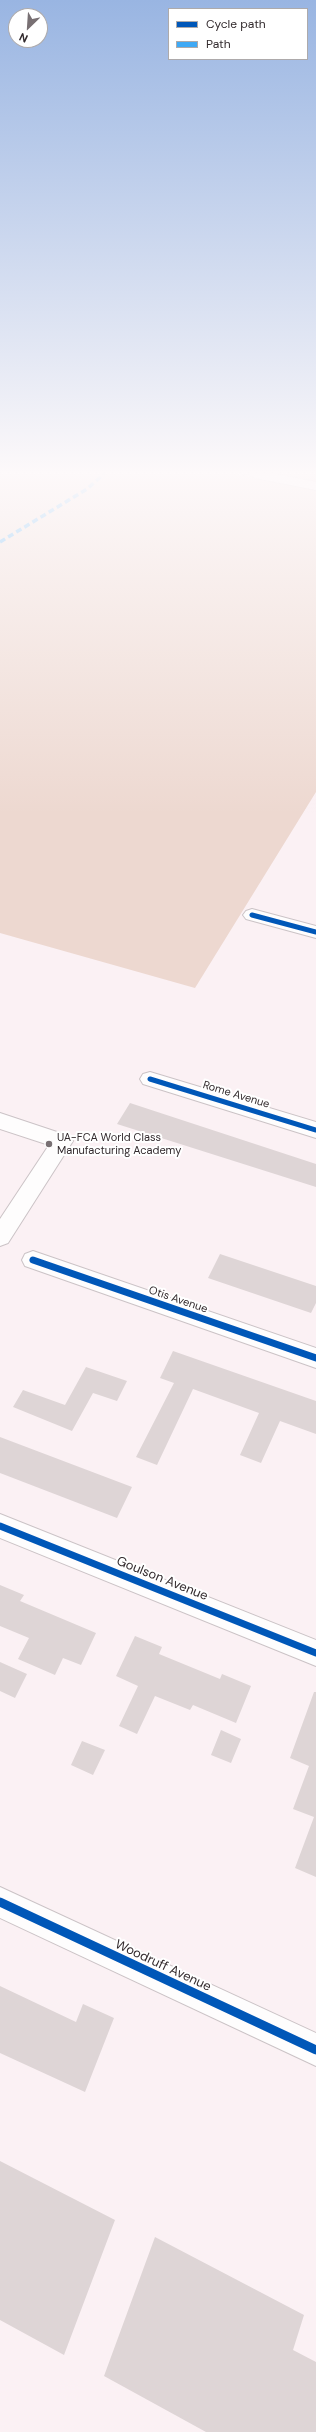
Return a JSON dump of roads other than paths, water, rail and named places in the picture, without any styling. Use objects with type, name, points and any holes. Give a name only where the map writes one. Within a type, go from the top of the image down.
[{"type":"street","points":[[252,915],[316,932]]},
{"type":"street","name":"Rome Avenue","points":[[150,1079],[316,1130]]},
{"type":"street","points":[[0,1121],[62,1141],[0,1237]]},
{"type":"street","name":"Otis Avenue","points":[[33,1260],[316,1358]]},
{"type":"street","name":"Goulson Avenue","points":[[0,1526],[316,1652]]},
{"type":"street","name":"Woodruff Avenue","points":[[0,1902],[316,2050]]},
{"type":"place","name":"UA-FCA World Class Manufacturing Academy","points":[[49,1144]]}]
